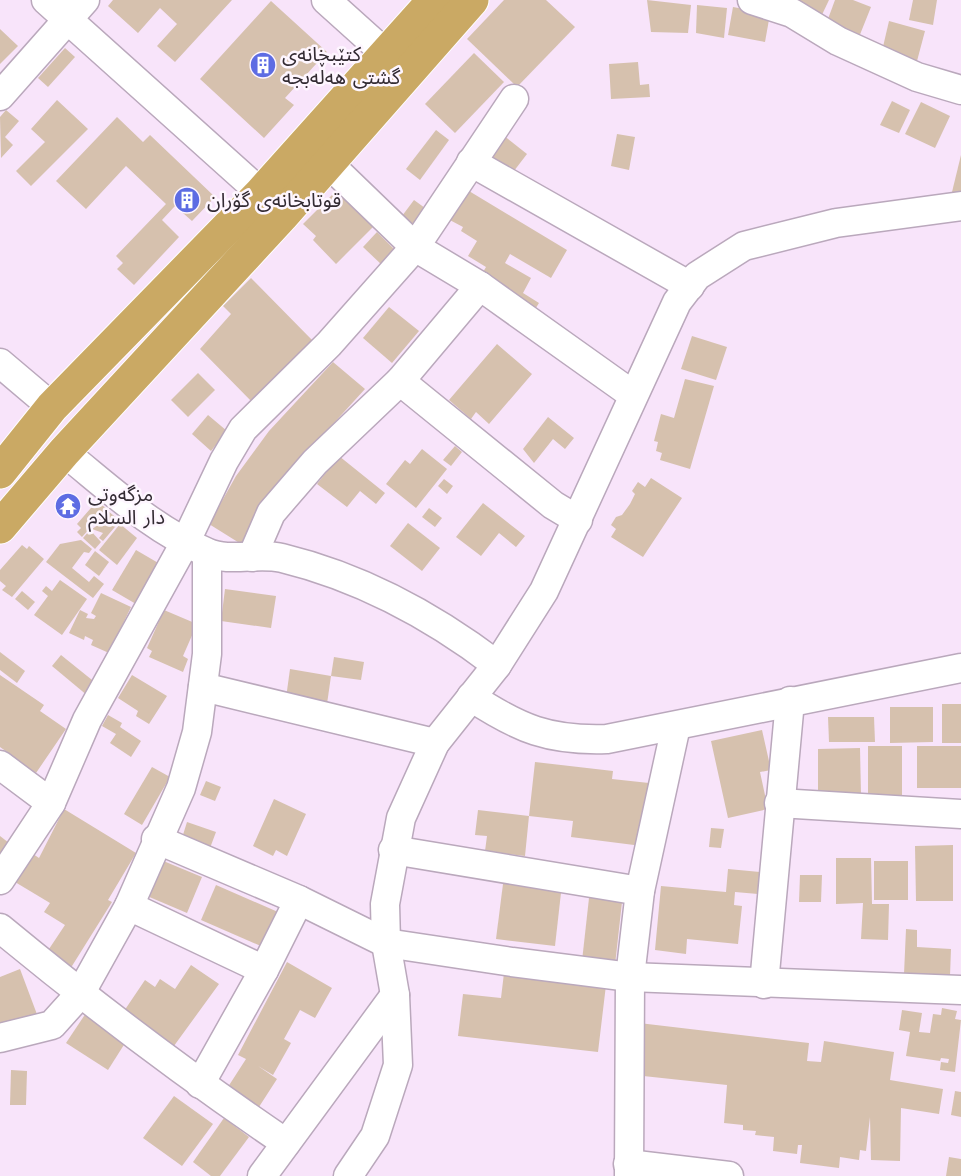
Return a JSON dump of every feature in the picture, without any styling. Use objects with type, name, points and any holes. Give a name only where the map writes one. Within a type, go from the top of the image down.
[{"type":"highway","points":[[0,472],[52,407],[261,193],[434,0]]},
{"type":"highway","points":[[0,527],[64,452],[328,163],[472,0]]},
{"type":"street","points":[[46,0],[76,10],[261,193]]},
{"type":"street","points":[[326,0],[386,54]]},
{"type":"street","points":[[752,0],[792,13],[838,41],[917,77],[961,90]]},
{"type":"street","points":[[0,96],[76,10]]},
{"type":"street","points":[[0,880],[51,803],[87,720],[196,547],[224,461],[243,429],[329,344],[415,247],[513,99]]},
{"type":"street","points":[[471,162],[690,286]]},
{"type":"street","points":[[328,163],[415,247],[480,286],[633,395]]},
{"type":"street","points":[[348,1176],[375,1136],[398,1065],[395,995],[386,942],[385,904],[393,850],[401,818],[435,743],[497,665],[544,591],[677,303],[697,276],[720,259],[744,246],[836,223],[961,206]]},
{"type":"street","points":[[252,557],[270,513],[315,462],[400,381],[480,286]]},
{"type":"street","points":[[0,363],[52,407]]},
{"type":"street","points":[[400,381],[553,505],[578,520]]},
{"type":"street","points":[[64,452],[148,520],[196,547],[230,558],[276,557],[323,568],[370,589],[464,640],[497,665]]},
{"type":"street","points":[[0,1038],[52,1025],[80,994],[129,906],[180,788],[197,732],[207,654],[196,547]]},
{"type":"street","points":[[471,697],[503,718],[543,735],[573,741],[607,739],[961,668]]},
{"type":"street","points":[[203,687],[435,743]]},
{"type":"street","points":[[764,984],[790,701]]},
{"type":"street","points":[[676,726],[640,891],[630,977],[629,1170],[729,1176]]},
{"type":"street","points":[[0,765],[51,803]]},
{"type":"street","points":[[779,803],[961,814]]},
{"type":"street","points":[[156,839],[298,900],[386,942],[512,963],[630,977],[961,990]]},
{"type":"street","points":[[393,850],[640,891]]},
{"type":"street","points":[[200,1084],[264,970],[298,900]]},
{"type":"street","points":[[129,906],[264,970]]},
{"type":"street","points":[[0,928],[80,994],[200,1084],[286,1143]]},
{"type":"street","points":[[262,1176],[395,995]]},
{"type":"building","points":[[113,0],[232,0],[175,62],[157,46],[177,24],[160,8],[138,33],[108,6]]},
{"type":"building","points":[[504,0],[546,0],[575,27],[517,87],[467,39]]},
{"type":"building","points":[[647,0],[691,5],[688,33],[651,32]]},
{"type":"building","points":[[790,0],[829,0],[819,21]]},
{"type":"building","points":[[835,0],[853,0],[871,7],[859,37],[825,27]]},
{"type":"building","points":[[913,0],[937,0],[933,25],[909,20]]},
{"type":"building","name":"کتێبخانەی گشتی هەڵەبجە","points":[[271,1],[327,52],[285,98],[294,105],[264,138],[200,79]]},
{"type":"building","points":[[697,5],[727,8],[724,38],[696,33]]},
{"type":"building","points":[[733,7],[770,14],[765,42],[728,35]]},
{"type":"building","points":[[889,21],[925,31],[917,61],[882,51]]},
{"type":"building","points":[[0,29],[18,46],[0,64]]},
{"type":"building","points":[[65,48],[75,57],[48,87],[38,78]]},
{"type":"building","points":[[474,53],[504,82],[455,133],[425,104]]},
{"type":"building","points":[[638,62],[640,85],[649,84],[650,97],[611,99],[609,64]]},
{"type":"building","points":[[57,100],[88,129],[31,186],[16,171],[45,142],[31,129]]},
{"type":"building","points":[[892,101],[910,110],[899,133],[880,125]]},
{"type":"building","points":[[921,102],[950,116],[935,148],[905,134]]},
{"type":"building","points":[[6,110],[19,121],[5,137],[13,145],[1,158],[0,117]]},
{"type":"building","name":"قوتابخانەی گۆران","points":[[117,117],[143,142],[150,135],[215,197],[192,221],[175,206],[162,220],[179,237],[134,285],[117,269],[123,263],[116,256],[166,204],[126,166],[86,209],[56,181]]},
{"type":"building","points":[[436,130],[449,140],[420,180],[406,169]]},
{"type":"building","points":[[617,134],[635,137],[629,170],[611,166]]},
{"type":"building","points":[[503,135],[527,154],[507,180],[482,161]]},
{"type":"building","points":[[961,155],[961,193],[952,192]]},
{"type":"building","points":[[464,188],[567,250],[551,278],[510,254],[505,263],[531,278],[523,293],[539,303],[532,314],[479,279],[486,267],[468,256],[477,241],[461,231],[463,227],[446,218]]},
{"type":"building","points":[[337,190],[374,226],[336,264],[313,240],[316,236],[303,224]]},
{"type":"building","points":[[414,200],[425,208],[409,228],[399,220]]},
{"type":"building","points":[[377,232],[397,252],[383,266],[363,247]]},
{"type":"building","points":[[251,278],[313,341],[252,402],[200,349],[231,314],[223,306]]},
{"type":"building","points":[[389,307],[419,331],[392,363],[363,338]]},
{"type":"building","points":[[692,336],[727,347],[716,380],[681,369]]},
{"type":"building","points":[[497,344],[532,374],[489,424],[476,412],[471,419],[449,400]]},
{"type":"building","points":[[333,362],[365,389],[303,457],[268,500],[241,544],[209,524],[236,476],[269,431]]},
{"type":"building","points":[[198,373],[215,390],[188,417],[171,400]]},
{"type":"building","points":[[685,379],[714,386],[690,469],[660,460],[662,453],[656,451],[658,442],[654,441],[661,414],[674,418]]},
{"type":"building","points":[[208,415],[227,431],[211,451],[192,434]]},
{"type":"building","points":[[548,417],[574,438],[565,449],[553,439],[534,463],[523,449]]},
{"type":"building","points":[[455,446],[462,452],[451,466],[443,460]]},
{"type":"building","points":[[422,449],[447,469],[416,508],[386,484],[405,460],[410,464]]},
{"type":"building","points":[[339,456],[385,493],[376,504],[360,491],[347,507],[317,484]]},
{"type":"building","points":[[651,478],[682,498],[643,557],[611,537],[616,529],[611,525],[630,504],[635,494],[632,491],[638,482],[645,487]]},
{"type":"building","points":[[444,479],[453,486],[447,494],[438,486]]},
{"type":"building","points":[[97,501],[107,509],[82,537],[77,532],[81,528],[77,524]]},
{"type":"building","points":[[483,503],[525,536],[516,547],[499,533],[481,556],[456,537]]},
{"type":"building","points":[[429,508],[442,518],[435,527],[422,517]]},
{"type":"building","points":[[107,510],[120,521],[103,541],[99,538],[103,533],[92,529],[101,523],[98,521]]},
{"type":"building","points":[[408,523],[440,548],[422,571],[390,546]]},
{"type":"building","points":[[120,524],[137,538],[117,565],[99,550]]},
{"type":"building","points":[[90,530],[101,542],[95,549],[83,538]]},
{"type":"building","points":[[81,540],[92,549],[89,553],[84,552],[72,568],[89,582],[94,576],[104,584],[93,598],[46,562],[60,544]]},
{"type":"building","points":[[22,545],[27,549],[29,546],[44,559],[12,597],[2,590],[6,586],[0,581],[0,570]]},
{"type":"building","points":[[136,550],[160,564],[136,604],[112,590]]},
{"type":"building","points":[[95,551],[109,562],[99,576],[85,565]]},
{"type":"building","points":[[60,580],[87,599],[62,635],[34,615],[48,596],[42,591],[46,586],[52,591]]},
{"type":"building","points":[[225,589],[276,596],[271,628],[221,621]]},
{"type":"building","points":[[22,591],[35,602],[28,610],[15,599]]},
{"type":"building","points":[[101,593],[131,607],[109,653],[91,645],[93,640],[85,636],[84,640],[69,633],[80,610],[88,614],[86,618],[94,619],[96,616],[91,613]]},
{"type":"building","points":[[164,610],[197,624],[183,656],[188,659],[183,672],[149,657],[152,651],[147,648]]},
{"type":"building","points":[[0,652],[25,671],[17,683],[0,670]]},
{"type":"building","points":[[61,655],[97,684],[88,696],[52,666]]},
{"type":"building","points":[[334,657],[364,662],[361,680],[331,676]]},
{"type":"building","points":[[290,669],[331,676],[327,704],[286,698]]},
{"type":"building","points":[[0,675],[44,705],[40,711],[66,729],[36,773],[0,747]]},
{"type":"building","points":[[132,675],[167,696],[149,724],[136,716],[138,711],[118,698]]},
{"type":"building","points":[[942,704],[961,704],[961,743],[942,743]]},
{"type":"building","points":[[890,707],[933,707],[933,742],[890,743]]},
{"type":"building","points":[[108,715],[122,723],[120,727],[141,741],[131,757],[110,743],[116,734],[102,726]]},
{"type":"building","points":[[828,717],[874,717],[875,742],[829,742]]},
{"type":"building","points":[[762,730],[771,770],[760,772],[768,809],[728,818],[711,741]]},
{"type":"building","points":[[868,746],[902,746],[902,795],[868,795]]},
{"type":"building","points":[[917,746],[961,746],[961,788],[917,788]]},
{"type":"building","points":[[860,748],[861,795],[818,795],[818,749]]},
{"type":"building","points":[[535,762],[613,771],[612,779],[649,783],[642,846],[571,837],[573,821],[529,816]]},
{"type":"building","points":[[152,767],[170,777],[142,825],[124,814]]},
{"type":"building","points":[[206,781],[221,787],[215,801],[200,795]]},
{"type":"building","points":[[274,799],[306,814],[287,856],[276,850],[273,856],[253,846]]},
{"type":"building","points":[[64,809],[136,853],[108,900],[112,902],[67,974],[36,954],[42,944],[49,949],[65,925],[44,912],[50,903],[10,879],[27,850],[39,858]]},
{"type":"building","points":[[478,810],[529,816],[525,856],[485,851],[487,836],[475,835]]},
{"type":"building","points":[[187,822],[216,832],[210,848],[182,838]]},
{"type":"building","points":[[711,828],[724,829],[721,848],[709,847]]},
{"type":"building","points":[[0,836],[13,846],[0,863]]},
{"type":"building","points":[[953,845],[953,901],[916,901],[915,846]]},
{"type":"building","points":[[836,858],[871,858],[872,904],[889,904],[888,940],[861,939],[863,903],[836,904]]},
{"type":"building","points":[[161,860],[202,877],[187,913],[147,896]]},
{"type":"building","points":[[874,861],[908,861],[908,900],[874,900]]},
{"type":"building","points":[[728,869],[760,872],[758,894],[735,892],[734,905],[742,906],[738,944],[687,939],[686,954],[655,950],[661,886],[726,892]]},
{"type":"building","points":[[800,875],[822,875],[821,902],[799,902]]},
{"type":"building","points":[[504,876],[562,884],[555,946],[496,939]]},
{"type":"building","points":[[216,885],[278,912],[263,947],[201,920]]},
{"type":"building","points":[[590,889],[623,893],[615,965],[582,961]]},
{"type":"building","points":[[906,929],[917,930],[917,947],[951,949],[950,976],[904,974]]},
{"type":"building","points":[[287,962],[332,988],[315,1018],[300,1010],[284,1039],[291,1043],[273,1075],[258,1066],[277,1079],[257,1110],[226,1090],[246,1059],[238,1055]]},
{"type":"building","points":[[191,965],[219,984],[171,1050],[120,1017],[145,980],[155,987],[160,979],[175,989]]},
{"type":"building","points":[[20,969],[38,1017],[0,1031],[0,977]]},
{"type":"building","points":[[504,973],[606,985],[598,1052],[458,1036],[463,994],[501,998]]},
{"type":"building","points":[[942,1008],[957,1011],[955,1019],[961,1020],[955,1072],[940,1070],[941,1062],[948,1063],[949,1059],[941,1058],[940,1061],[906,1056],[910,1032],[899,1030],[902,1010],[922,1013],[919,1032],[930,1033],[933,1014],[941,1015]]},
{"type":"building","points":[[86,1013],[127,1040],[108,1070],[66,1043]]},
{"type":"building","points":[[639,1023],[809,1043],[807,1061],[821,1062],[824,1041],[894,1052],[890,1080],[943,1089],[939,1114],[901,1108],[900,1161],[871,1160],[870,1117],[866,1151],[860,1150],[859,1160],[840,1157],[839,1168],[800,1163],[802,1145],[798,1145],[797,1154],[773,1151],[774,1137],[755,1135],[756,1131],[743,1130],[743,1125],[724,1123],[727,1085],[634,1075]]},
{"type":"building","points":[[11,1070],[27,1071],[26,1105],[10,1105]]},
{"type":"building","points":[[955,1091],[961,1092],[961,1117],[951,1115]]},
{"type":"building","points":[[174,1096],[213,1124],[182,1166],[143,1138]]},
{"type":"building","points":[[224,1118],[249,1137],[220,1176],[211,1176],[193,1162]]},
{"type":"building","points":[[949,1157],[961,1159],[961,1176],[946,1176]]},
{"type":"place","name":"کتێبخانەی گشتی هەڵەبجە","points":[[263,65]]},
{"type":"place","name":"قوتابخانەی گۆران","points":[[187,200]]},
{"type":"place","name":"مزگەوتی دار السلام","points":[[68,506]]}]
